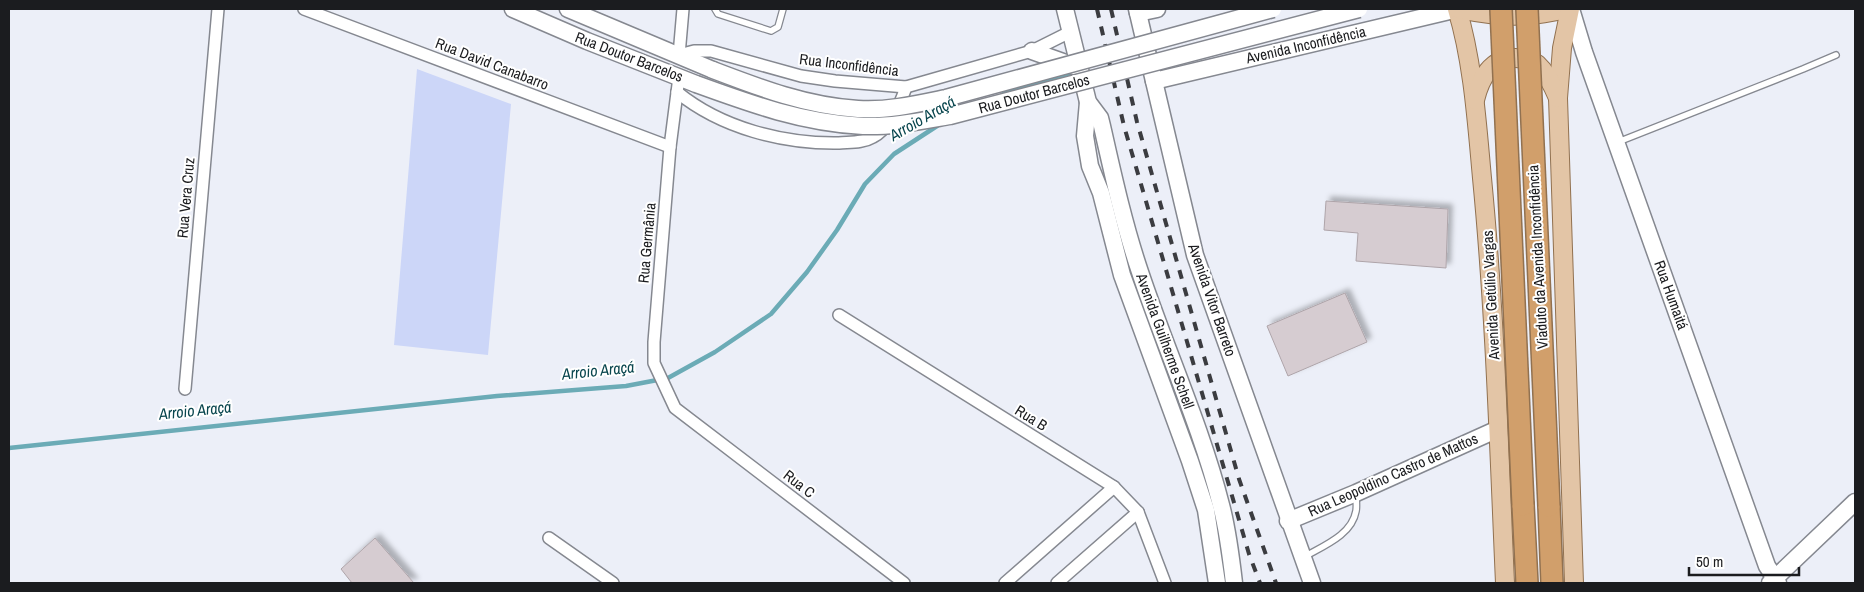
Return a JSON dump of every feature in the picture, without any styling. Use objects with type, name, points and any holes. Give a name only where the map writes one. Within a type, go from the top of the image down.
[{"type":"highway","name":"Viaduto da Avenida Inconfidência","points":[[1501,9],[1527,583]]},
{"type":"highway","name":"Viaduto da Avenida Inconfidência","points":[[1527,9],[1552,583]]},
{"type":"main road","name":"Rua Doutor Barcelos","points":[[513,9],[678,85],[696,84],[787,115],[864,126],[905,124],[950,116],[1359,9]]},
{"type":"main road","name":"Rua Doutor Barcelos","points":[[568,9],[758,88],[791,98],[859,109],[903,107],[946,98],[1273,9]]},
{"type":"main road","name":"Avenida Guilherme Schell","points":[[1065,9],[1088,102],[1086,122],[1087,151],[1090,166],[1108,190],[1140,271],[1205,454],[1221,504],[1229,539],[1234,583]]},
{"type":"main road","points":[[1138,11],[1157,9]]},
{"type":"main road","name":"Avenida Inconfidência","points":[[1154,81],[1457,9],[1501,17],[1524,17],[1566,9]]},
{"type":"main road","name":"Avenida Getúlio Vargas","points":[[1457,9],[1475,103],[1490,253],[1505,583]]},
{"type":"main road","points":[[1570,9],[1562,48],[1558,98],[1574,583]]},
{"type":"main road","name":"Rua Humaitá","points":[[1570,9],[1774,582]]},
{"type":"main road","name":"Avenida Vitor Barreto","points":[[1138,11],[1196,255],[1288,521],[1312,583]]},
{"type":"main road","points":[[1032,51],[1079,68]]},
{"type":"main road","points":[[1475,103],[1481,80],[1486,72],[1500,61],[1517,58],[1524,58],[1537,64],[1549,80],[1558,98]]},
{"type":"main road","name":"Avenida Guilherme Schell","points":[[1108,190],[1122,274],[1206,510],[1217,583]]},
{"type":"main road","name":"Rua Leopoldino Castro de Mattos","points":[[1288,521],[1498,430]]},
{"type":"main road","points":[[1774,582],[1855,502]]},
{"type":"street","name":"Rua Vera Cruz","points":[[185,389],[218,9]]},
{"type":"street","name":"Rua David Canabarro","points":[[304,9],[670,147]]},
{"type":"street","points":[[679,55],[683,9]]},
{"type":"street","name":"Rua Inconfidência","points":[[679,55],[694,51],[711,51],[801,76],[906,87],[1032,51],[1070,32]]},
{"type":"street","name":"Rua Germânia","points":[[673,402],[654,364],[654,342],[670,147],[678,85]]},
{"type":"street","points":[[678,85],[702,110],[726,122],[794,141],[825,143],[856,142],[873,137],[889,122],[902,101],[906,87]]},
{"type":"street","name":"Rua B","points":[[839,315],[1114,488],[1138,512],[1165,583]]},
{"type":"street","name":"Rua C","points":[[673,402],[904,583]]},
{"type":"street","points":[[1005,583],[1114,488]]},
{"type":"street","points":[[1058,583],[1138,512]]},
{"type":"street","points":[[548,538],[613,583]]},
{"type":"lane","points":[[715,9],[718,14],[771,32],[778,27],[783,9]]},
{"type":"lane","points":[[1616,142],[1836,55]]},
{"type":"lane","points":[[1302,558],[1337,539],[1351,526],[1356,511],[1356,493]]},
{"type":"shaded area","points":[[417,69],[511,104],[488,355],[394,345]]},
{"type":"building","points":[[1326,201],[1448,209],[1446,268],[1356,261],[1358,233],[1324,230]]},
{"type":"building","points":[[1345,293],[1367,342],[1288,376],[1267,326]]},
{"type":"building","points":[[375,538],[414,583],[352,583],[341,569]]},
{"type":"waterway","name":"Arroio Araçá","points":[[1009,93],[1077,73]]},
{"type":"waterway","name":"Arroio Araçá","points":[[9,448],[497,396],[626,386],[668,378],[715,352],[771,314],[807,272],[837,230],[865,184],[894,154],[937,126]]},
{"type":"railway","points":[[1097,9],[1124,126],[1249,554],[1260,583]]},
{"type":"railway","points":[[1111,9],[1137,122],[1239,479],[1276,583]]}]
